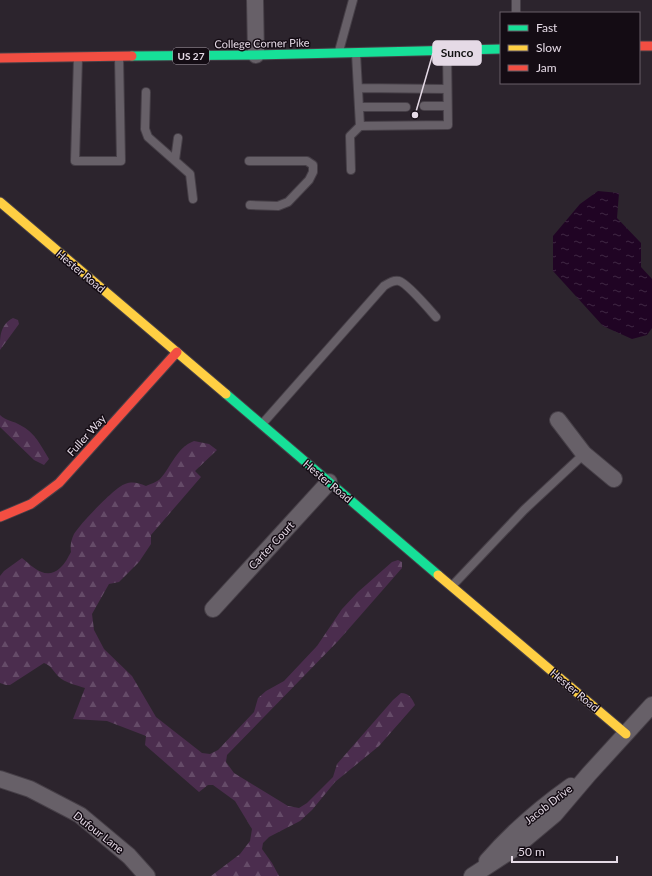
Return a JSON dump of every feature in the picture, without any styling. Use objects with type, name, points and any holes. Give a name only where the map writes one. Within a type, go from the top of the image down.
[{"type":"main road","points":[[640,46],[652,46]]},
{"type":"main road","name":"College Corner Pike","points":[[0,58],[256,56],[500,49]]},
{"type":"main road","name":"Hester Road","points":[[0,202],[626,734]]},
{"type":"main road","name":"Fuller Way","points":[[0,517],[31,504],[59,483],[177,352]]},
{"type":"street","points":[[255,0],[256,56]]},
{"type":"street","points":[[558,420],[584,454],[614,479]]},
{"type":"street","name":"Carter Court","points":[[213,609],[330,482]]},
{"type":"street","points":[[626,734],[652,705]]},
{"type":"street","name":"Jacob Drive","points":[[474,874],[510,835],[548,802],[589,774],[626,734]]},
{"type":"street","name":"Dufour Lane","points":[[0,780],[30,789],[80,815],[129,856],[147,876]]},
{"type":"lane","points":[[339,53],[353,0]]},
{"type":"lane","points":[[516,0],[516,12]]},
{"type":"lane","points":[[351,170],[350,136],[360,126],[448,125],[447,50]]},
{"type":"lane","points":[[356,52],[360,126]]},
{"type":"lane","points":[[78,57],[75,162],[121,162],[119,57]]},
{"type":"lane","points":[[358,88],[447,89]]},
{"type":"lane","points":[[146,92],[145,129],[148,137],[190,174],[193,199]]},
{"type":"lane","points":[[424,106],[447,106]]},
{"type":"lane","points":[[359,107],[406,107]]},
{"type":"lane","points":[[175,160],[178,138]]},
{"type":"lane","points":[[249,161],[307,161],[313,165],[313,172],[309,180],[288,202],[278,206],[250,205]]},
{"type":"lane","points":[[262,424],[384,286],[391,281],[400,282],[406,285],[436,317]]},
{"type":"lane","points":[[452,586],[524,510],[584,454]]},
{"type":"green space","points":[[13,318],[18,320],[19,324],[0,350],[3,328],[5,324]]},
{"type":"green space","points":[[0,415],[5,419],[25,428],[34,435],[49,459],[44,465],[34,460],[0,427]]},
{"type":"green space","points":[[194,441],[209,444],[217,450],[195,471],[201,477],[151,535],[151,544],[139,562],[119,582],[109,584],[92,614],[94,630],[104,649],[132,676],[156,717],[202,753],[210,754],[218,750],[254,712],[258,698],[266,691],[284,681],[317,646],[342,609],[358,592],[392,562],[398,560],[402,562],[402,568],[339,640],[227,755],[226,762],[234,773],[288,806],[299,808],[307,803],[333,777],[337,764],[393,700],[401,693],[404,693],[410,696],[413,700],[415,705],[379,746],[335,782],[312,810],[300,821],[269,837],[263,843],[262,849],[279,876],[211,876],[240,854],[250,841],[252,829],[235,801],[213,785],[208,785],[199,792],[145,745],[146,736],[107,721],[73,719],[85,688],[71,684],[64,680],[44,663],[10,685],[0,683],[0,576],[4,571],[22,558],[35,569],[45,573],[55,572],[63,565],[71,552],[71,543],[74,534],[106,499],[125,484],[136,483],[146,486],[159,480],[178,453]]},
{"type":"water","points":[[598,191],[619,193],[617,218],[641,243],[641,267],[652,279],[652,328],[647,335],[632,339],[603,326],[553,271],[553,236],[580,204]]},
{"type":"traffic: fast","points":[[132,56],[256,55],[500,49]]},
{"type":"traffic: fast","points":[[226,394],[438,575]]},
{"type":"traffic: slow","points":[[0,202],[226,394]]},
{"type":"traffic: slow","points":[[438,575],[626,734]]},
{"type":"traffic: jam","points":[[640,46],[652,46]]},
{"type":"traffic: jam","points":[[0,58],[132,56]]},
{"type":"traffic: jam","points":[[0,517],[31,504],[59,483],[177,352]]},
{"type":"place","name":"Sunco","points":[[415,115]]}]
